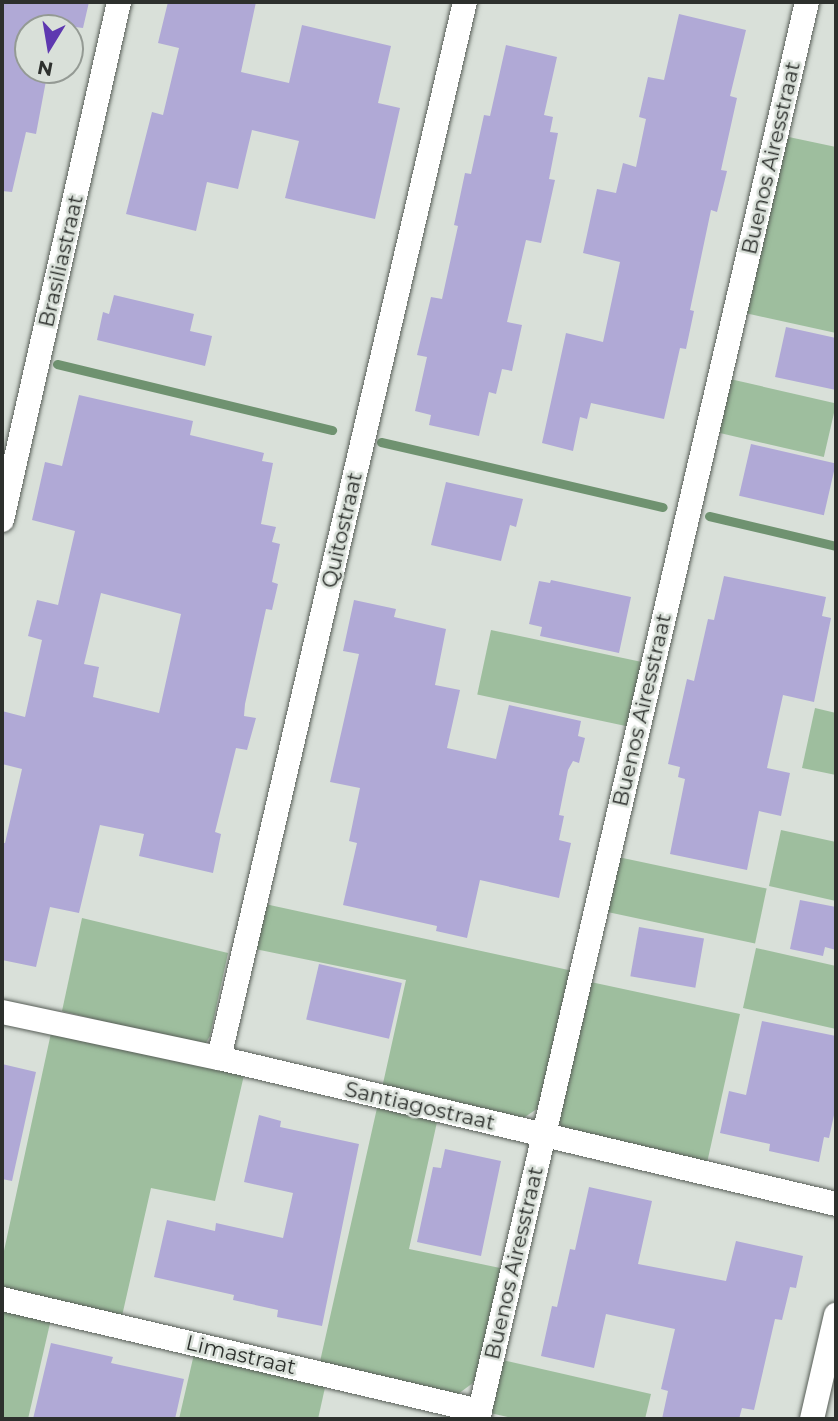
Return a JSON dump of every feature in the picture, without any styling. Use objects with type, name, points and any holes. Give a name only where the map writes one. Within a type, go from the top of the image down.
[{"type":"street","name":"Brasiliastraat","points":[[2,520],[119,2]]},
{"type":"street","name":"Quitostraat","points":[[219,1058],[465,2]]},
{"type":"street","name":"Buenos Airesstraat","points":[[479,1415],[807,2]]},
{"type":"street","name":"Santiagostraat","points":[[2,1012],[219,1058],[836,1204]]},
{"type":"street","name":"Limastraat","points":[[2,1299],[479,1415]]},
{"type":"street","points":[[812,1419],[836,1315]]},
{"type":"green space","points":[[784,136],[836,147],[836,333],[745,313]]},
{"type":"green space","points":[[730,379],[836,403],[824,457],[718,433]]},
{"type":"green space","points":[[491,630],[647,663],[633,728],[477,695]]},
{"type":"green space","points":[[815,708],[836,713],[836,775],[802,768]]},
{"type":"green space","points":[[781,830],[836,842],[836,901],[769,886]]},
{"type":"green space","points":[[618,857],[767,889],[755,943],[606,912]]},
{"type":"green space","points":[[265,904],[573,971],[541,1106],[525,1117],[514,1117],[382,1088],[406,980],[255,949]]},
{"type":"green space","points":[[82,918],[228,953],[210,1036],[204,1046],[62,1011]]},
{"type":"green space","points":[[756,948],[836,966],[836,1029],[743,1008]]},
{"type":"green space","points":[[586,981],[740,1014],[707,1163],[562,1129],[556,1115]]},
{"type":"green space","points":[[51,1033],[244,1075],[215,1201],[151,1188],[122,1316],[2,1290],[2,1260]]},
{"type":"green space","points":[[377,1108],[437,1122],[409,1249],[505,1269],[481,1377],[458,1394],[319,1366]]},
{"type":"green space","points":[[2,1308],[51,1319],[28,1419],[2,1419]]},
{"type":"green space","points":[[194,1354],[326,1383],[318,1419],[179,1419]]},
{"type":"green space","points":[[502,1360],[651,1394],[645,1419],[516,1419],[490,1413]]},
{"type":"building","points":[[2,2],[89,2],[84,24],[84,14],[14,14],[14,84],[45,84],[36,134],[26,132],[12,192],[2,191]]},
{"type":"building","points":[[168,2],[256,2],[241,72],[289,83],[302,25],[391,46],[378,103],[400,108],[375,219],[285,198],[299,141],[252,130],[238,189],[207,182],[196,231],[126,214],[152,112],[163,115],[179,48],[158,43]]},
{"type":"building","points":[[679,14],[746,30],[730,96],[737,98],[721,170],[727,171],[717,212],[711,210],[690,310],[694,311],[686,349],[680,348],[664,419],[591,403],[587,419],[580,417],[573,451],[542,443],[566,333],[603,342],[620,262],[583,253],[597,189],[616,193],[623,163],[636,167],[646,119],[639,117],[648,77],[664,80]]},
{"type":"building","points":[[506,45],[557,57],[544,115],[553,117],[550,132],[558,133],[549,179],[555,180],[541,243],[526,240],[507,322],[522,325],[512,371],[502,369],[496,394],[489,392],[479,436],[429,425],[431,415],[415,411],[427,357],[417,355],[431,297],[442,299],[458,226],[454,225],[465,173],[471,174],[484,115],[490,116]]},
{"type":"building","points":[[114,295],[194,314],[190,331],[212,336],[205,366],[97,340],[103,312],[109,314]]},
{"type":"building","points":[[786,327],[836,338],[836,390],[775,377]]},
{"type":"building","points":[[79,395],[193,421],[190,435],[264,453],[262,461],[273,463],[261,524],[276,527],[272,542],[280,544],[272,582],[278,584],[272,610],[266,609],[245,704],[244,716],[256,718],[247,750],[236,748],[215,832],[221,834],[213,873],[139,856],[144,834],[100,825],[79,913],[50,907],[36,967],[2,960],[2,843],[5,843],[22,769],[2,764],[2,711],[25,717],[42,640],[28,636],[37,600],[58,605],[75,531],[32,520],[45,462],[62,466]],"holes":[[[101,593],[181,614],[159,713],[93,697],[99,667],[84,664]]]},
{"type":"building","points":[[751,444],[836,464],[824,515],[739,496]]},
{"type":"building","points":[[446,482],[523,499],[516,527],[510,525],[501,561],[431,545]]},
{"type":"building","points":[[724,576],[826,597],[822,616],[831,618],[814,702],[783,695],[767,768],[790,773],[781,816],[759,811],[747,870],[670,854],[685,779],[678,777],[680,767],[668,764],[687,679],[694,681],[708,619],[714,620]]},
{"type":"building","points":[[551,580],[631,597],[619,653],[540,636],[542,627],[529,624],[539,581],[550,583]]},
{"type":"building","points":[[354,600],[396,609],[394,617],[446,629],[435,685],[460,690],[447,748],[496,759],[509,705],[581,721],[578,736],[585,738],[579,763],[573,761],[568,770],[559,815],[564,816],[559,840],[571,843],[559,898],[480,880],[467,938],[436,931],[437,926],[343,905],[357,843],[349,841],[360,788],[330,782],[359,654],[343,651]]},
{"type":"building","points":[[800,900],[836,907],[836,950],[825,947],[823,956],[790,949]]},
{"type":"building","points":[[639,927],[704,938],[695,988],[630,976]]},
{"type":"building","points":[[319,964],[402,983],[389,1039],[306,1020]]},
{"type":"building","points":[[762,1021],[836,1036],[836,1106],[829,1138],[824,1137],[819,1162],[769,1151],[770,1144],[720,1133],[729,1091],[746,1095]]},
{"type":"building","points":[[2,1064],[36,1072],[12,1181],[2,1179]]},
{"type":"building","points":[[259,1115],[281,1121],[280,1127],[359,1144],[322,1326],[277,1317],[278,1310],[233,1300],[234,1295],[154,1277],[167,1220],[215,1231],[216,1223],[283,1238],[293,1193],[244,1182]]},
{"type":"building","points":[[445,1149],[501,1161],[481,1256],[417,1242],[433,1167],[441,1168]]},
{"type":"building","points":[[589,1187],[652,1201],[638,1264],[726,1281],[736,1241],[803,1256],[796,1288],[790,1287],[782,1320],[775,1319],[754,1410],[742,1408],[739,1419],[662,1419],[668,1391],[661,1389],[675,1329],[606,1314],[594,1368],[541,1356],[552,1306],[557,1307],[570,1249],[575,1250]]},
{"type":"building","points":[[51,1343],[113,1357],[111,1363],[184,1379],[175,1419],[33,1419]]},
{"type":"waterway","points":[[57,364],[332,430]]},
{"type":"waterway","points":[[381,442],[663,507]]},
{"type":"waterway","points":[[709,516],[836,546]]}]
